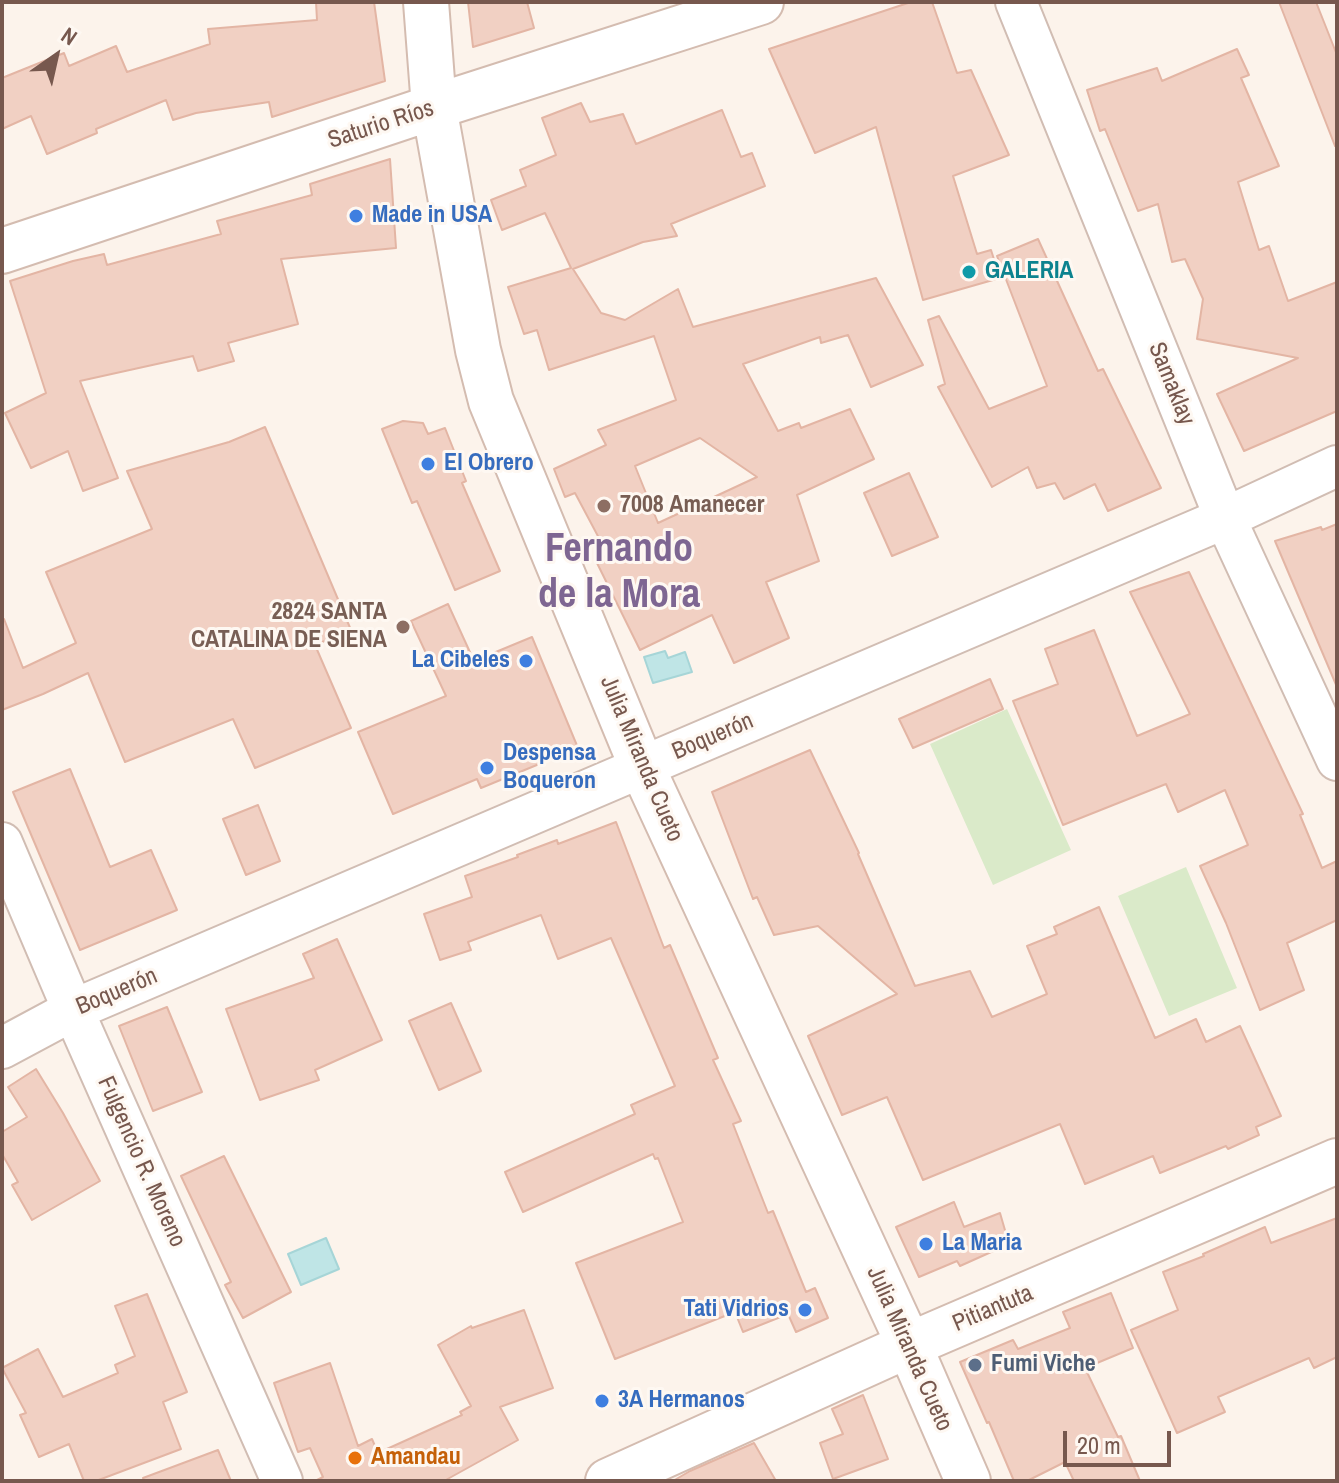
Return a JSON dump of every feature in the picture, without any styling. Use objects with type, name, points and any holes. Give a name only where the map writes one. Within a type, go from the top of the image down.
[{"type":"street","name":"Julia Miranda Cueto","points":[[426,2],[434,107],[478,350],[491,401],[642,767],[909,1345],[968,1481]]},
{"type":"street","name":"Saturio Ríos","points":[[2,251],[761,2]]},
{"type":"street","name":"Samaklay","points":[[1016,2],[1225,518],[1337,760]]},
{"type":"street","name":"Boquerón","points":[[2,1048],[73,1010],[1225,518],[1337,466]]},
{"type":"street","name":"Fulgencio R. Moreno","points":[[2,843],[282,1481]]},
{"type":"street","name":"Pitiantuta","points":[[608,1481],[909,1345],[1337,1161]]},
{"type":"green space","points":[[1007,709],[1071,850],[993,885],[930,744]]},
{"type":"green space","points":[[1186,867],[1237,988],[1169,1016],[1118,896]]},
{"type":"water","points":[[665,651],[668,658],[685,652],[692,672],[653,683],[644,657]]},
{"type":"water","points":[[326,1238],[339,1269],[301,1285],[288,1254]]},
{"type":"building","points":[[316,2],[374,2],[385,81],[272,117],[269,102],[196,113],[173,120],[166,100],[96,129],[97,133],[47,154],[31,116],[2,129],[2,78],[64,53],[69,66],[116,46],[127,72],[210,44],[208,29],[317,20]]},
{"type":"building","points":[[468,2],[527,2],[534,28],[473,47]]},
{"type":"building","points":[[911,2],[932,2],[957,73],[971,70],[1009,155],[953,176],[977,254],[991,250],[1000,278],[923,300],[876,127],[815,153],[769,49]]},
{"type":"building","points":[[1279,2],[1316,2],[1337,55],[1335,146]]},
{"type":"building","points":[[1237,49],[1249,75],[1241,78],[1279,166],[1238,182],[1259,250],[1269,246],[1288,301],[1337,282],[1337,411],[1244,451],[1217,394],[1298,358],[1197,339],[1203,299],[1185,259],[1172,262],[1158,204],[1138,211],[1105,129],[1100,131],[1087,90],[1157,68],[1162,81]]},
{"type":"building","points":[[581,103],[590,122],[623,114],[636,144],[722,110],[741,157],[752,153],[765,186],[671,224],[677,236],[643,242],[573,269],[601,313],[625,320],[678,289],[693,327],[876,278],[923,365],[871,387],[848,335],[821,343],[820,337],[743,364],[778,431],[799,423],[801,428],[850,409],[874,459],[797,495],[819,561],[766,582],[789,638],[734,663],[712,615],[640,650],[596,561],[608,555],[575,493],[565,497],[554,469],[606,445],[598,430],[676,400],[654,336],[549,370],[537,330],[524,334],[508,287],[571,268],[545,213],[502,230],[491,200],[526,186],[520,170],[556,155],[542,118]],"holes":[[[700,438],[757,477],[658,523],[635,466]]]},
{"type":"building","points":[[390,159],[396,248],[281,259],[298,324],[228,343],[234,361],[198,371],[193,356],[80,381],[118,478],[83,491],[68,451],[31,468],[5,413],[46,393],[10,281],[104,254],[107,265],[221,234],[217,221],[312,195],[310,184]]},
{"type":"building","points":[[1038,239],[1098,371],[1103,369],[1161,488],[1108,511],[1095,484],[1064,499],[1055,483],[1037,488],[1028,467],[992,487],[938,387],[945,384],[928,320],[939,316],[989,409],[1047,386],[997,256]]},
{"type":"building","points":[[403,421],[423,423],[428,434],[445,428],[466,481],[462,483],[500,571],[455,590],[417,501],[412,503],[382,429]]},
{"type":"building","points":[[265,427],[351,630],[315,645],[351,728],[255,768],[233,719],[125,762],[88,673],[2,710],[2,620],[23,668],[76,643],[46,572],[152,529],[127,471],[229,442]]},
{"type":"building","points":[[909,473],[938,537],[892,556],[864,493]]},
{"type":"building","points":[[1337,524],[1337,687],[1275,541]]},
{"type":"building","points":[[1189,572],[1303,814],[1300,815],[1322,868],[1337,861],[1337,920],[1287,943],[1304,990],[1260,1010],[1200,866],[1248,845],[1225,790],[1178,812],[1166,784],[1063,825],[1013,701],[1058,684],[1045,649],[1094,630],[1137,736],[1190,714],[1130,592]]},
{"type":"building","points":[[448,604],[474,661],[532,637],[578,748],[481,788],[477,779],[393,814],[358,732],[446,696],[411,621]]},
{"type":"building","points":[[990,679],[1003,709],[913,748],[899,719]]},
{"type":"building","points":[[810,750],[859,853],[915,986],[970,971],[992,1017],[1047,994],[1027,946],[1057,934],[1054,927],[1099,907],[1155,1038],[1196,1019],[1206,1042],[1240,1026],[1281,1116],[1256,1127],[1259,1135],[1160,1173],[1153,1156],[1085,1184],[1060,1124],[923,1180],[887,1097],[842,1115],[808,1036],[897,994],[818,926],[774,935],[757,897],[753,899],[712,792]]},
{"type":"building","points":[[70,769],[110,867],[151,850],[177,910],[80,950],[13,792]]},
{"type":"building","points":[[258,805],[280,861],[246,875],[223,819]]},
{"type":"building","points":[[616,822],[664,948],[670,945],[718,1058],[713,1060],[741,1121],[733,1124],[768,1213],[773,1211],[806,1292],[815,1288],[828,1318],[796,1332],[788,1314],[743,1332],[735,1312],[615,1359],[576,1263],[683,1222],[658,1158],[655,1159],[653,1154],[523,1212],[505,1172],[635,1114],[631,1105],[675,1086],[611,938],[558,959],[541,915],[468,942],[471,950],[440,960],[424,914],[472,897],[465,876],[557,840],[558,844]]},
{"type":"building","points":[[337,939],[382,1040],[315,1070],[319,1080],[260,1100],[226,1009],[314,978],[303,954]]},
{"type":"building","points":[[451,1003],[481,1071],[439,1090],[409,1021]]},
{"type":"building","points":[[167,1007],[202,1092],[153,1111],[119,1026]]},
{"type":"building","points":[[36,1069],[100,1181],[32,1220],[12,1185],[18,1182],[2,1154],[2,1132],[27,1117],[8,1087]]},
{"type":"building","points":[[224,1156],[291,1292],[243,1318],[225,1285],[231,1282],[181,1176]]},
{"type":"building","points":[[954,1202],[964,1227],[1000,1213],[1009,1244],[960,1266],[957,1261],[919,1277],[896,1227]]},
{"type":"building","points":[[1337,1218],[1337,1357],[1314,1368],[1309,1358],[1218,1397],[1225,1412],[1177,1433],[1131,1330],[1178,1310],[1163,1272],[1265,1227],[1271,1243]]},
{"type":"building","points":[[1111,1293],[1133,1348],[1085,1368],[1118,1437],[1121,1436],[1140,1481],[1074,1481],[1065,1462],[1027,1481],[1014,1481],[960,1362],[1013,1340],[1018,1349],[1070,1328],[1063,1312]]},
{"type":"building","points":[[147,1294],[187,1392],[163,1402],[181,1449],[96,1481],[84,1481],[69,1444],[39,1457],[20,1415],[26,1413],[2,1368],[38,1349],[63,1397],[118,1373],[115,1365],[135,1356],[115,1306]]},
{"type":"building","points":[[524,1310],[553,1388],[500,1407],[518,1440],[444,1481],[315,1481],[323,1477],[310,1448],[298,1452],[274,1383],[330,1363],[358,1446],[372,1439],[378,1453],[462,1415],[460,1412],[471,1406],[438,1345],[471,1326]]},
{"type":"building","points":[[863,1395],[888,1459],[833,1479],[820,1443],[843,1434],[832,1409]]},
{"type":"building","points":[[754,1443],[776,1481],[673,1481],[690,1471]]},
{"type":"building","points":[[218,1450],[231,1481],[144,1481],[143,1478]]},
{"type":"place","name":"Made in USA","points":[[356,216]]},
{"type":"place","name":"GALERIA","points":[[969,272]]},
{"type":"place","name":"El Obrero","points":[[428,464]]},
{"type":"place","name":"7008 Amanecer","points":[[604,506]]},
{"type":"place","name":"2824 SANTA CATALINA DE SIENA","points":[[403,627]]},
{"type":"place","name":"La Cibeles","points":[[526,661]]},
{"type":"place","name":"Despensa Boqueron","points":[[487,768]]},
{"type":"place","name":"La Maria","points":[[926,1244]]},
{"type":"place","name":"Tati Vidrios","points":[[805,1310]]},
{"type":"place","name":"Fumi Viche","points":[[975,1365]]},
{"type":"place","name":"3A Hermanos","points":[[602,1401]]},
{"type":"place","name":"Amandau","points":[[355,1458]]},
{"type":"district","name":"Fernando de la Mora","points":[[619,573]]}]
